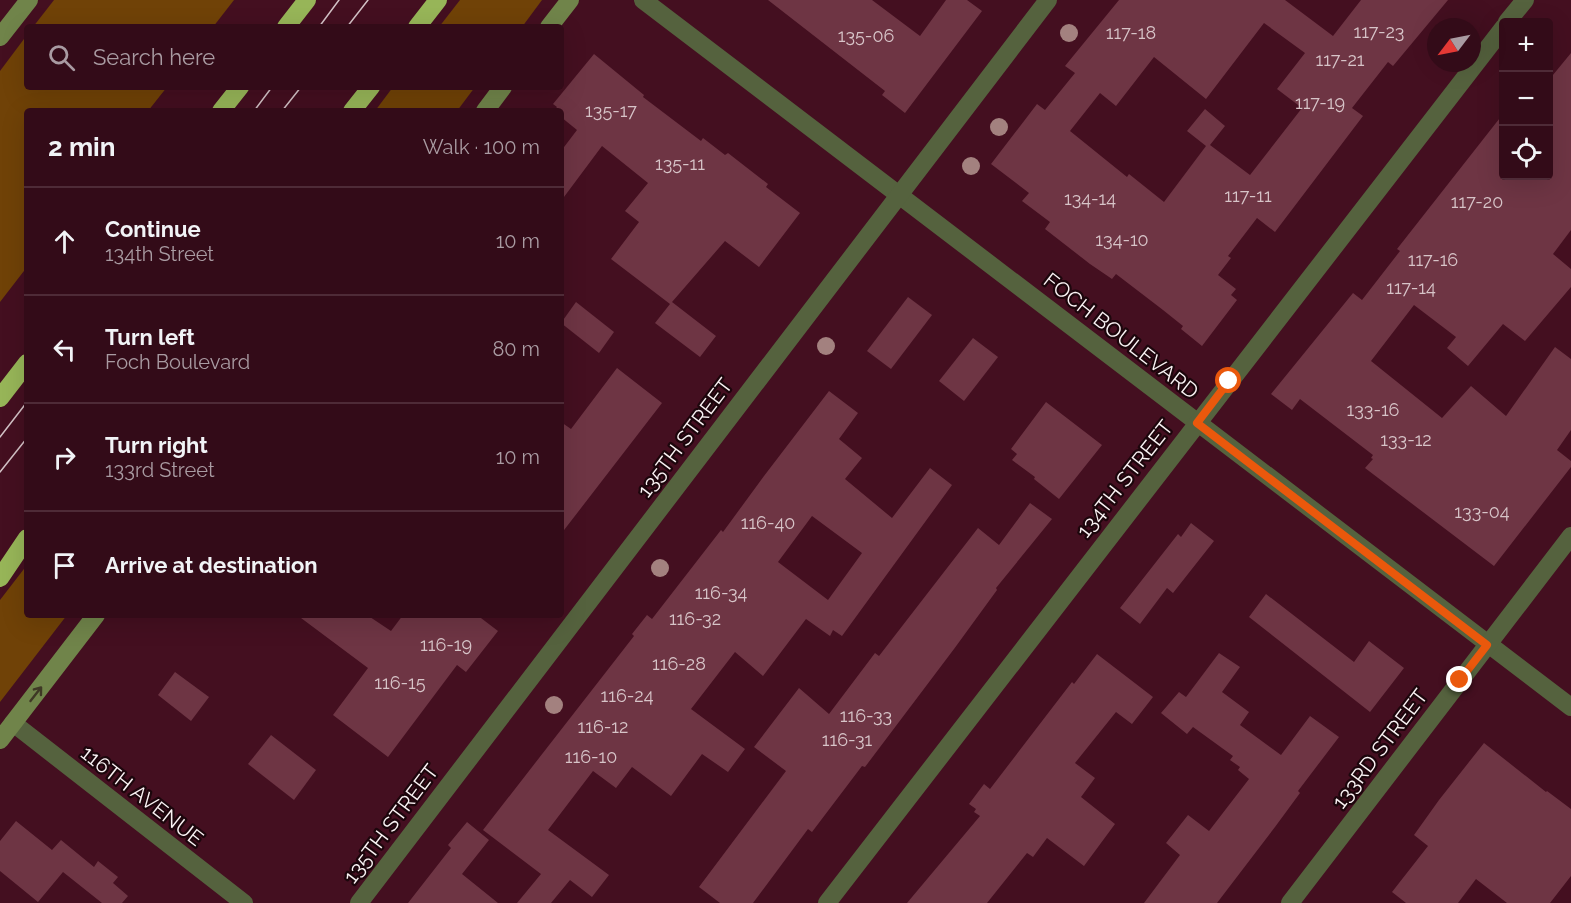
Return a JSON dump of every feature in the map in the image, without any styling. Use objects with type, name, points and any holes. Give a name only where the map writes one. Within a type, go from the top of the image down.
[{"type":"highway","points":[[288,24],[307,0]]},
{"type":"highway","points":[[419,24],[438,0]]},
{"type":"highway","points":[[223,108],[238,90]]},
{"type":"highway","points":[[354,108],[369,90]]},
{"type":"highway","points":[[0,398],[24,367]]},
{"type":"highway","points":[[0,563],[24,533]]},
{"type":"highway","points":[[0,578],[24,542]]},
{"type":"main road","points":[[0,37],[29,0]]},
{"type":"main road","points":[[551,24],[570,0]]},
{"type":"main road","points":[[487,108],[501,90]]},
{"type":"main road","points":[[0,740],[94,618]]},
{"type":"street","name":"FOCH BOULEVARD","points":[[643,0],[1571,707]]},
{"type":"street","name":"135TH STREET","points":[[359,903],[1047,0]]},
{"type":"street","points":[[1510,18],[1525,0]]},
{"type":"street","name":"134TH STREET","points":[[827,903],[1499,32]]},
{"type":"street","name":"133RD STREET","points":[[1290,903],[1571,536]]},
{"type":"street","name":"116TH AVENUE","points":[[13,723],[244,903]]},
{"type":"shaded area","points":[[54,0],[234,0],[215,24],[35,24]]},
{"type":"shaded area","points":[[460,0],[542,0],[524,24],[441,24]]},
{"type":"shaded area","points":[[24,39],[24,90],[165,90],[150,108],[24,108],[24,271],[0,302],[0,71]]},
{"type":"shaded area","points":[[391,90],[473,90],[459,108],[377,108]]},
{"type":"shaded area","points":[[24,569],[24,618],[65,618],[0,702],[0,600]]},
{"type":"building","points":[[768,0],[872,0],[920,36],[946,0],[967,0],[982,11],[905,113],[882,95],[885,91]]},
{"type":"building","points":[[1119,0],[1285,0],[1333,36],[1361,0],[1448,0],[1433,18],[1427,18],[1427,25],[1393,66],[1388,62],[1352,108],[1363,116],[1275,232],[1257,218],[1228,256],[1231,258],[1218,275],[1236,289],[1231,295],[1237,300],[1202,346],[1181,329],[1183,326],[1116,274],[1112,279],[1045,229],[1050,222],[1022,201],[1029,193],[991,164],[1037,104],[1045,110],[1075,73],[1065,66]],"holes":[[[1264,23],[1305,53],[1277,89],[1302,108],[1250,175],[1210,145],[1225,126],[1205,109],[1187,131],[1206,146],[1164,202],[1129,174],[1127,177],[1070,131],[1100,93],[1116,106],[1154,57],[1206,99]]]},
{"type":"building","points":[[1571,53],[1571,230],[1553,254],[1571,269],[1571,287],[1525,341],[1503,324],[1468,366],[1447,348],[1456,337],[1414,305],[1371,361],[1442,418],[1471,386],[1506,416],[1555,347],[1571,359],[1571,430],[1557,450],[1571,461],[1571,467],[1494,566],[1365,468],[1373,459],[1371,458],[1373,455],[1300,399],[1292,410],[1271,394],[1353,293],[1362,300],[1400,251],[1397,249],[1499,119],[1499,180],[1553,180],[1553,75]]},
{"type":"building","points":[[594,54],[644,95],[643,97],[701,141],[703,138],[725,155],[728,153],[800,213],[759,267],[725,241],[672,302],[716,336],[700,357],[655,323],[670,304],[611,259],[639,222],[625,211],[648,183],[602,146],[564,197],[564,147],[577,130],[564,119],[564,108],[556,108],[553,104]]},
{"type":"building","points":[[908,297],[932,315],[891,369],[867,351]]},
{"type":"building","points":[[576,302],[614,332],[599,353],[564,325],[564,319]]},
{"type":"building","points":[[973,338],[998,357],[964,401],[939,381]]},
{"type":"building","points":[[617,368],[662,403],[564,530],[564,424],[571,429]]},
{"type":"building","points":[[829,391],[858,413],[839,439],[862,458],[845,479],[892,518],[930,468],[952,485],[842,636],[833,630],[830,636],[806,619],[763,676],[735,652],[691,709],[745,749],[728,772],[702,754],[671,796],[632,767],[616,788],[593,771],[548,830],[609,875],[592,897],[570,880],[551,903],[517,903],[541,874],[483,830],[634,636],[632,634],[647,615],[652,619],[721,530],[723,532]],"holes":[[[812,516],[862,553],[828,600],[778,562]]]},
{"type":"building","points":[[1046,402],[1102,445],[1059,499],[1012,460],[1017,454],[1011,449]]},
{"type":"building","points":[[1030,503],[1052,519],[996,588],[997,590],[954,649],[865,767],[862,766],[812,832],[808,829],[753,903],[720,903],[699,887],[786,771],[754,747],[799,688],[829,714],[875,653],[879,656],[978,528],[999,545]]},
{"type":"building","points":[[1191,523],[1214,541],[1173,593],[1167,588],[1140,624],[1120,608],[1178,534],[1181,537]]},
{"type":"building","points":[[1266,594],[1354,662],[1369,641],[1404,668],[1370,712],[1249,617]]},
{"type":"building","points":[[301,618],[372,618],[391,631],[401,618],[481,618],[498,631],[466,672],[457,665],[388,757],[333,715],[368,668]]},
{"type":"building","points":[[1219,653],[1240,667],[1222,692],[1249,712],[1240,725],[1281,755],[1310,716],[1339,737],[1217,903],[1144,903],[1180,855],[1166,843],[1188,815],[1209,831],[1249,779],[1238,770],[1240,767],[1230,760],[1233,756],[1193,727],[1187,734],[1161,713],[1179,692],[1186,697]]},
{"type":"building","points":[[1097,654],[1153,697],[1132,724],[1116,712],[1075,763],[1095,778],[1081,797],[1115,824],[1084,866],[1047,838],[1033,857],[1027,853],[987,903],[907,903],[980,816],[969,804],[984,784],[990,789],[1072,682],[1074,684]]},
{"type":"building","points":[[175,672],[209,697],[191,721],[158,695]]},
{"type":"building","points":[[271,735],[316,770],[294,800],[248,764]]},
{"type":"building","points":[[1484,743],[1571,809],[1571,876],[1550,903],[1507,903],[1476,879],[1458,903],[1406,903],[1392,892],[1428,846],[1414,835]]},
{"type":"building","points":[[16,821],[52,850],[61,840],[94,867],[98,861],[118,877],[113,883],[128,896],[122,903],[102,903],[63,872],[38,902],[0,871],[0,841]]},
{"type":"building","points":[[467,822],[489,840],[462,874],[498,903],[408,903],[451,848],[448,845]]},
{"type":"tram line","points":[[321,24],[339,0]]},
{"type":"tram line","points":[[349,24],[368,0]]},
{"type":"tram line","points":[[256,108],[270,90]]},
{"type":"tram line","points":[[284,108],[299,90]]},
{"type":"tram line","points":[[0,437],[24,406]]},
{"type":"tram line","points":[[0,472],[24,442]]},
{"type":"route","points":[[1229,381],[1197,423],[1487,645],[1460,680]]}]
